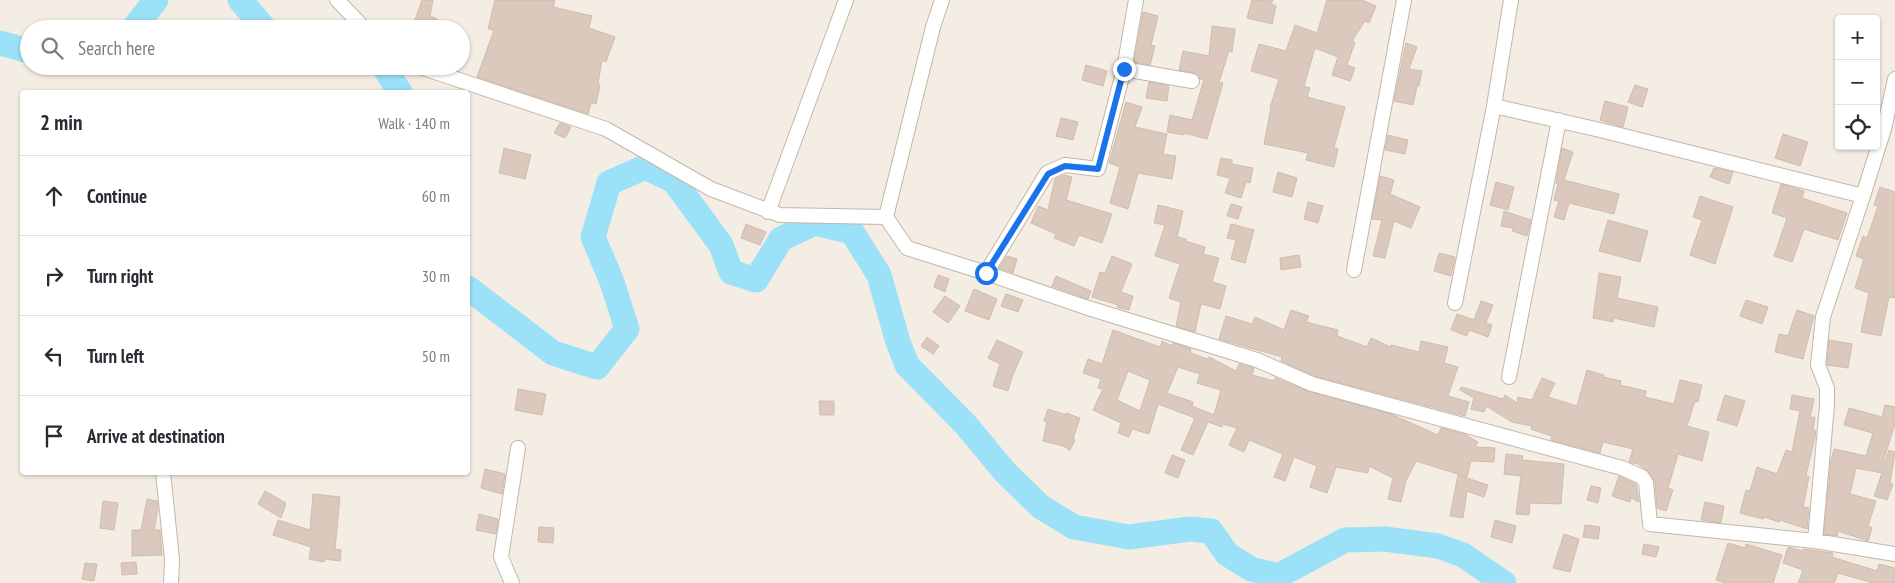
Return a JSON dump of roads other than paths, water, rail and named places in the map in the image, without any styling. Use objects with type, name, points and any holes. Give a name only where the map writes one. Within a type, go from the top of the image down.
[{"type":"street","points":[[337,0],[356,20]]},
{"type":"street","points":[[768,212],[846,0]]},
{"type":"street","points":[[942,0],[932,27],[886,217],[907,248],[1085,307],[1256,360],[1312,384],[1622,468],[1642,477],[1646,484],[1650,524],[1815,541],[1895,554]]},
{"type":"street","points":[[986,273],[1048,174],[1065,166],[1098,169],[1124,69],[1136,0]]},
{"type":"street","points":[[1354,270],[1404,0]]},
{"type":"street","points":[[1455,303],[1494,106],[1511,0]]},
{"type":"street","points":[[1124,69],[1192,81]]},
{"type":"street","points":[[443,75],[606,129],[711,190],[768,212],[780,215],[886,217]]},
{"type":"street","points":[[1815,541],[1827,405],[1827,388],[1818,365],[1822,317],[1884,129],[1895,79]]},
{"type":"street","points":[[1494,106],[1559,120],[1863,196]]},
{"type":"street","points":[[1509,377],[1559,120]]},
{"type":"street","points":[[512,583],[501,557],[518,448]]},
{"type":"street","points":[[163,475],[172,559],[171,583]]},
{"type":"waterway","points":[[140,20],[156,0]]},
{"type":"waterway","points":[[240,0],[257,20]]},
{"type":"waterway","points":[[0,43],[20,49]]},
{"type":"waterway","points":[[389,75],[399,90]]},
{"type":"waterway","points":[[470,290],[553,353],[597,367],[627,329],[612,282],[593,237],[609,183],[645,167],[674,181],[721,245],[731,272],[756,280],[781,239],[815,223],[852,232],[879,275],[898,342],[907,365],[966,425],[1005,472],[1041,507],[1074,527],[1129,537],[1190,529],[1211,531],[1227,554],[1251,569],[1278,576],[1345,540],[1385,539],[1438,546],[1463,555],[1504,583]]}]
